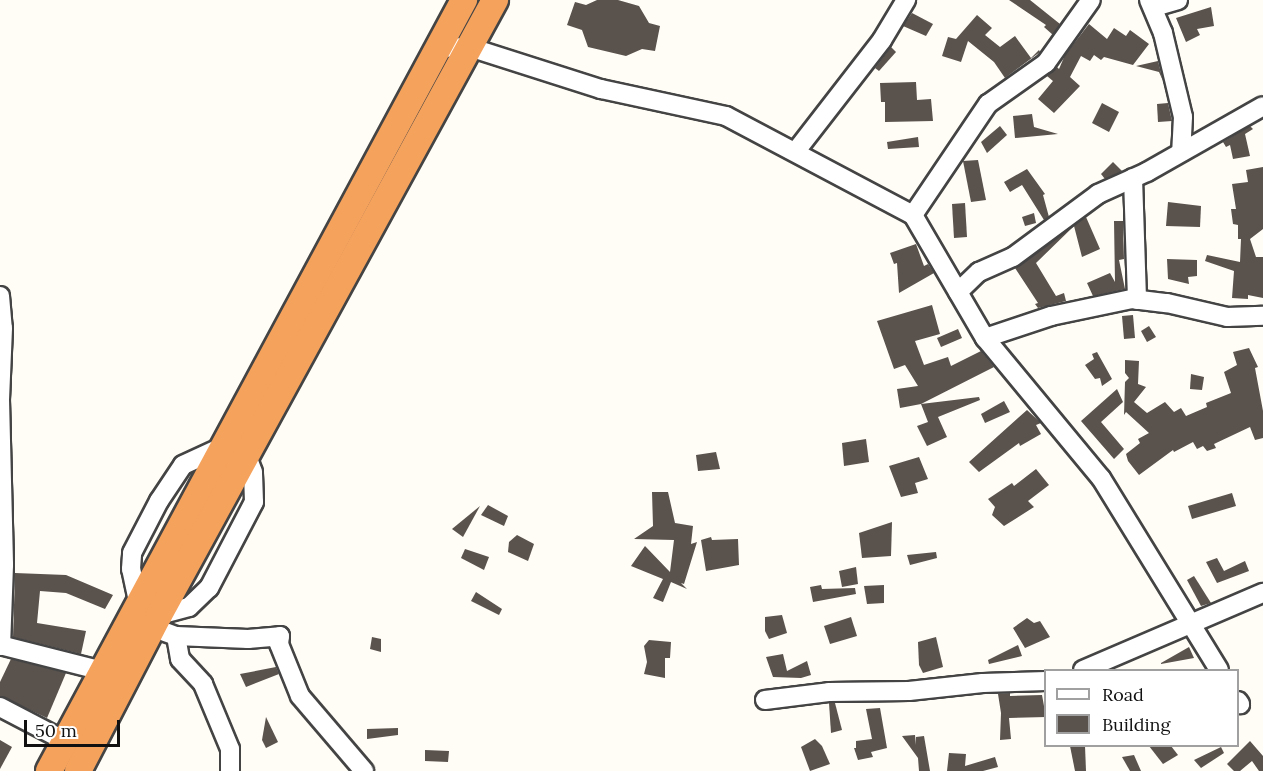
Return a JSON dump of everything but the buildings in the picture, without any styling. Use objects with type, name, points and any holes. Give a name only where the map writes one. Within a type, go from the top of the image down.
[{"type":"highway","points":[[78,771],[150,616],[222,447],[464,0]]},
{"type":"highway","points":[[49,771],[103,671],[150,616],[246,454],[495,0]]},
{"type":"street","points":[[795,151],[882,40],[906,0]]},
{"type":"street","points":[[913,215],[988,104],[1046,63],[1091,0]]},
{"type":"street","points":[[1178,0],[1152,3],[1163,33],[1183,117],[1181,152]]},
{"type":"street","points":[[436,48],[469,47],[600,89],[726,116],[913,215],[985,338],[1101,478],[1218,669]]},
{"type":"street","points":[[958,292],[979,272],[1013,257],[1098,195],[1263,106]]},
{"type":"street","points":[[1133,178],[1137,300]]},
{"type":"street","points":[[0,296],[3,328],[0,400],[4,564],[1,646],[103,671]]},
{"type":"street","points":[[985,338],[1051,316],[1137,300],[1167,303],[1227,317],[1263,316]]},
{"type":"street","points":[[1085,669],[1191,626],[1263,593]]},
{"type":"street","points":[[150,616],[176,636],[248,639],[280,636],[279,644],[300,696],[364,771]]},
{"type":"street","points":[[176,636],[180,659],[203,684],[230,749],[230,771]]},
{"type":"street","points":[[765,699],[829,692],[909,691],[983,683],[1044,681]]},
{"type":"street","points":[[0,707],[65,741]]}]
